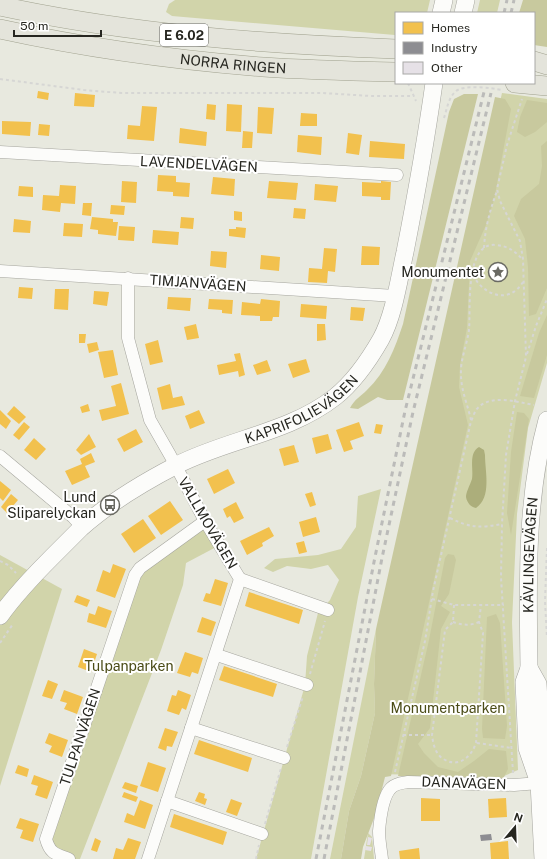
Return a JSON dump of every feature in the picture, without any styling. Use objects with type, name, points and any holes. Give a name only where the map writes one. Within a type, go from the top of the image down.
[{"type":"main road","points":[[441,12],[444,0]]},
{"type":"main road","points":[[463,12],[466,0]]},
{"type":"main road","name":"NORRA RINGEN","points":[[8,7],[109,26],[203,37],[395,49]]},
{"type":"main road","name":"NORRA RINGEN","points":[[7,31],[108,49],[203,62],[264,67],[395,72]]},
{"type":"main road","points":[[535,62],[547,65]]},
{"type":"main road","name":"KAPRIFOLIEVÄGEN","points":[[7,619],[35,574],[82,527],[110,505],[135,488],[198,455],[294,421],[314,412],[336,397],[358,373],[382,337],[396,296],[415,202],[434,84]]},
{"type":"main road","points":[[516,89],[547,86]]},
{"type":"main road","name":"KÄVLINGEVÄGEN","points":[[543,859],[539,783],[542,747],[538,684],[529,668],[528,577],[531,513],[537,470],[547,420]]},
{"type":"street","name":"LAVENDELVÄGEN","points":[[0,152],[397,176]]},
{"type":"street","name":"TIMJANVÄGEN","points":[[0,271],[396,296]]},
{"type":"street","name":"VALLMOVÄGEN","points":[[128,278],[128,338],[150,420],[205,521],[240,579],[217,654],[148,859]]},
{"type":"street","points":[[0,456],[73,517],[82,527]]},
{"type":"street","name":"TULPANVÄGEN","points":[[69,859],[53,853],[48,848],[46,839],[135,575],[140,568],[205,521]]},
{"type":"street","points":[[240,579],[328,610]]},
{"type":"street","points":[[217,654],[307,685]]},
{"type":"street","points":[[191,728],[284,758]]},
{"type":"street","name":"DANAVÄGEN","points":[[391,788],[399,783],[408,782],[514,785],[539,783]]},
{"type":"street","points":[[382,859],[379,831],[386,797],[391,788]]},
{"type":"street","points":[[167,801],[262,834]]},
{"type":"path","points":[[0,79],[121,93],[323,93],[371,96],[414,96]]},
{"type":"path","points":[[408,84],[418,105]]},
{"type":"path","points":[[443,122],[448,101],[456,90],[466,88],[516,89],[508,145],[488,217],[484,248]]},
{"type":"path","points":[[497,189],[500,201],[520,241],[526,357]]},
{"type":"path","points":[[471,422],[461,374],[468,338],[470,286],[472,274],[479,255],[484,248],[493,244],[501,245],[516,253],[522,259]]},
{"type":"path","points":[[472,274],[476,281],[484,289],[494,295],[502,296],[510,293],[519,288],[523,281]]},
{"type":"path","points":[[514,785],[504,605],[501,577],[506,455],[515,401],[526,357],[547,299]]},
{"type":"path","points":[[391,788],[425,641],[432,599],[471,422],[476,411],[482,404],[489,401],[515,401],[534,405]]},
{"type":"path","points":[[450,518],[460,523],[480,527],[502,524]]},
{"type":"path","points":[[547,548],[545,601],[547,638]]},
{"type":"path","points":[[0,561],[8,565],[17,574]]},
{"type":"path","points":[[432,599],[454,604],[504,605]]},
{"type":"path","points":[[454,604],[453,622],[445,630],[432,735],[433,745],[437,752],[442,758],[450,762],[461,761],[467,758],[474,752],[476,743],[483,633],[479,622],[481,605]]},
{"type":"path","points":[[256,859],[328,610]]},
{"type":"path","points":[[0,643],[7,619]]},
{"type":"path","points":[[453,622],[461,625],[479,622]]},
{"type":"path","points":[[403,735],[432,735]]},
{"type":"path","points":[[476,743],[511,748]]},
{"type":"green space","points":[[175,0],[430,0],[427,12],[395,12],[395,35],[172,16],[166,12],[169,4]]},
{"type":"green space","points":[[480,0],[500,0],[497,12],[477,12]]},
{"type":"green space","name":"Monumentparken","points":[[502,93],[547,99],[547,363],[528,428],[517,514],[512,622],[518,770],[504,776],[368,774],[463,259]]},
{"type":"green space","points":[[381,489],[358,597],[311,859],[256,859],[305,685],[307,656],[318,613],[330,600],[339,580],[328,565],[311,569],[287,566],[273,572],[264,568],[275,559],[318,555],[341,549],[356,527],[358,496]]},
{"type":"green space","name":"Tulpanparken","points":[[205,521],[220,545],[186,563],[183,585],[161,650],[80,859],[69,859],[48,848],[135,575]]},
{"type":"green space","points":[[0,555],[62,589],[0,786]]},
{"type":"green space","points":[[376,629],[374,684],[375,713],[361,776],[349,811],[341,859],[330,859]]},
{"type":"green space","points":[[368,833],[372,837],[374,859],[364,859]]},
{"type":"shaded area","points":[[523,0],[547,0],[547,47],[535,45],[535,12],[519,12]]},
{"type":"shaded area","points":[[464,94],[478,94],[403,400],[387,400],[378,397],[358,409],[350,408],[356,400],[374,383],[385,368],[400,333],[449,112],[454,99]]},
{"type":"shaded area","points":[[495,97],[505,99],[511,109],[494,200],[486,225],[470,261],[467,328],[460,365],[459,387],[468,425],[391,776],[385,777],[376,813],[363,847],[361,859],[341,859],[349,811],[361,776],[375,713],[374,684],[376,629]]},
{"type":"shaded area","points":[[527,100],[547,103],[547,122],[535,132],[525,137],[517,132],[520,117]]},
{"type":"shaded area","points":[[547,141],[547,288],[536,314],[529,316],[528,267],[525,239],[514,216],[521,199],[539,184],[542,166],[541,146]]},
{"type":"shaded area","points":[[547,315],[547,355],[534,398],[520,396],[539,333]]},
{"type":"shaded area","points":[[517,412],[524,413],[529,419],[511,535],[507,513],[511,452]]},
{"type":"shaded area","points":[[479,447],[484,450],[485,455],[486,491],[481,503],[476,508],[472,507],[467,501],[466,497],[472,479],[472,457]]},
{"type":"shaded area","points":[[448,554],[454,555],[456,560],[449,594],[441,606],[450,612],[441,629],[430,728],[418,744],[424,753],[438,767],[458,772],[489,749],[506,751],[508,769],[503,779],[398,776],[429,640],[445,558]]},
{"type":"shaded area","points":[[496,614],[500,623],[507,726],[505,739],[483,738],[482,729],[487,617]]},
{"type":"building: Homes","points":[[38,91],[49,93],[48,100],[37,98]]},
{"type":"building: Homes","points":[[75,93],[95,95],[94,107],[74,106]]},
{"type":"building: Homes","points":[[207,104],[216,105],[215,120],[206,119]]},
{"type":"building: Homes","points":[[227,104],[242,105],[241,132],[226,131]]},
{"type":"building: Homes","points":[[142,106],[157,107],[154,141],[127,139],[128,125],[140,126]]},
{"type":"building: Homes","points":[[258,107],[274,108],[272,134],[257,133]]},
{"type":"building: Homes","points":[[301,113],[317,114],[317,126],[300,126]]},
{"type":"building: Homes","points":[[2,121],[31,122],[30,136],[2,134]]},
{"type":"building: Homes","points":[[39,124],[50,125],[49,136],[38,135]]},
{"type":"building: Homes","points":[[180,128],[207,132],[206,146],[179,143]]},
{"type":"building: Homes","points":[[243,131],[253,132],[252,148],[242,148]]},
{"type":"building: Homes","points":[[348,133],[362,135],[359,155],[346,153]]},
{"type":"building: Homes","points":[[298,135],[322,137],[321,155],[297,152]]},
{"type":"building: Homes","points":[[370,141],[405,144],[404,159],[369,157]]},
{"type":"building: Homes","points":[[158,175],[176,176],[176,182],[190,183],[189,197],[173,196],[173,192],[157,191]]},
{"type":"building: Homes","points":[[213,177],[235,179],[234,196],[211,194]]},
{"type":"building: Homes","points":[[122,181],[137,182],[136,203],[121,202]]},
{"type":"building: Homes","points":[[269,181],[298,183],[296,200],[267,198]]},
{"type":"building: Homes","points":[[381,181],[391,182],[390,200],[381,200],[381,197],[362,196],[362,182],[381,183]]},
{"type":"building: Homes","points":[[315,184],[338,186],[336,202],[314,200]]},
{"type":"building: Homes","points":[[60,185],[76,186],[75,204],[61,203],[60,212],[42,210],[43,195],[59,196]]},
{"type":"building: Homes","points":[[19,186],[33,187],[33,197],[18,196]]},
{"type":"building: Homes","points":[[83,203],[92,203],[91,216],[82,215]]},
{"type":"building: Homes","points":[[111,205],[125,206],[124,215],[110,214]]},
{"type":"building: Homes","points":[[294,208],[306,209],[305,219],[293,218]]},
{"type":"building: Homes","points":[[234,211],[242,212],[242,221],[234,220]]},
{"type":"building: Homes","points":[[92,217],[113,219],[113,222],[118,222],[116,236],[98,234],[98,230],[90,229]]},
{"type":"building: Homes","points":[[181,217],[194,218],[193,229],[180,228]]},
{"type":"building: Homes","points":[[14,219],[31,221],[30,233],[13,232]]},
{"type":"building: Homes","points":[[64,223],[83,224],[82,237],[63,236]]},
{"type":"building: Homes","points":[[119,226],[135,227],[134,241],[118,240]]},
{"type":"building: Homes","points":[[236,227],[246,228],[245,238],[229,236],[229,229],[236,229]]},
{"type":"building: Homes","points":[[153,230],[179,232],[178,245],[152,243]]},
{"type":"building: Homes","points":[[362,246],[380,247],[379,265],[361,265]]},
{"type":"building: Homes","points":[[324,248],[337,249],[335,272],[328,271],[327,283],[308,282],[309,268],[322,269]]},
{"type":"building: Homes","points":[[211,251],[227,252],[226,268],[210,266]]},
{"type":"building: Homes","points":[[261,255],[280,257],[279,271],[260,269]]},
{"type":"building: Homes","points":[[19,287],[33,288],[32,299],[18,298]]},
{"type":"building: Homes","points":[[55,289],[69,289],[68,310],[54,309]]},
{"type":"building: Homes","points":[[94,291],[109,292],[107,306],[93,304]]},
{"type":"building: Homes","points":[[168,297],[191,298],[190,311],[167,309]]},
{"type":"building: Homes","points":[[209,299],[233,300],[232,314],[222,313],[222,310],[208,309]]},
{"type":"building: Homes","points":[[261,299],[280,301],[279,317],[273,317],[272,321],[260,321],[260,316],[241,315],[242,302],[260,304]]},
{"type":"building: Homes","points":[[301,304],[327,306],[326,319],[300,317]]},
{"type":"building: Homes","points":[[351,307],[365,308],[363,321],[350,320]]},
{"type":"building: Homes","points":[[196,324],[199,338],[187,340],[184,327]]},
{"type":"building: Homes","points":[[317,324],[325,324],[326,340],[317,341]]},
{"type":"building: Homes","points":[[79,334],[86,334],[85,343],[79,343]]},
{"type":"building: Homes","points":[[158,340],[163,362],[150,365],[145,344]]},
{"type":"building: Homes","points":[[97,342],[99,350],[89,353],[87,344]]},
{"type":"building: Homes","points":[[113,350],[118,375],[104,378],[98,352]]},
{"type":"building: Homes","points":[[240,353],[245,375],[239,377],[238,371],[219,375],[217,365],[236,361],[234,354]]},
{"type":"building: Homes","points":[[306,359],[310,372],[293,378],[288,364]]},
{"type":"building: Homes","points":[[267,360],[271,371],[257,375],[253,365]]},
{"type":"building: Homes","points":[[121,383],[129,414],[102,421],[99,410],[116,406],[111,386]]},
{"type":"building: Homes","points":[[170,384],[173,398],[182,396],[185,405],[162,410],[157,388]]},
{"type":"building: Homes","points":[[88,404],[90,411],[82,413],[80,407]]},
{"type":"building: Homes","points":[[14,406],[26,417],[19,424],[7,414]]},
{"type":"building: Homes","points":[[0,410],[11,421],[6,429],[0,424]]},
{"type":"building: Homes","points":[[199,410],[205,423],[190,429],[185,416]]},
{"type":"building: Homes","points":[[24,422],[30,427],[19,440],[13,435]]},
{"type":"building: Homes","points":[[359,422],[364,436],[350,441],[353,449],[344,452],[336,430]]},
{"type":"building: Homes","points":[[376,424],[383,425],[381,434],[374,433]]},
{"type":"building: Homes","points":[[136,429],[143,442],[124,452],[117,439]]},
{"type":"building: Homes","points":[[89,434],[96,447],[81,455],[76,450]]},
{"type":"building: Homes","points":[[328,434],[332,449],[316,454],[312,438]]},
{"type":"building: Homes","points":[[34,438],[46,449],[36,460],[24,450]]},
{"type":"building: Homes","points":[[294,445],[299,462],[284,466],[279,449]]},
{"type":"building: Homes","points":[[91,453],[95,462],[85,466],[90,477],[72,485],[65,471],[82,464],[80,459]]},
{"type":"building: Homes","points":[[228,469],[235,483],[214,494],[207,479]]},
{"type":"building: Homes","points":[[0,481],[11,490],[3,501],[0,498]]},
{"type":"building: Homes","points":[[312,492],[316,505],[310,507],[305,494]]},
{"type":"building: Homes","points":[[11,494],[18,500],[7,513],[1,507]]},
{"type":"building: Homes","points":[[170,501],[183,520],[161,535],[148,516]]},
{"type":"building: Homes","points":[[236,502],[244,518],[234,523],[230,516],[227,518],[223,509]]},
{"type":"building: Homes","points":[[316,517],[320,532],[303,537],[299,522]]},
{"type":"building: Homes","points":[[143,519],[156,538],[134,553],[121,534]]},
{"type":"building: Homes","points":[[269,527],[274,536],[262,543],[263,546],[247,555],[240,541]]},
{"type":"building: Homes","points":[[304,541],[307,552],[299,554],[296,543]]},
{"type":"building: Homes","points":[[113,564],[126,569],[115,598],[96,591],[103,570],[110,573]]},
{"type":"building: Homes","points":[[215,579],[228,583],[221,606],[203,601],[206,593],[210,594]]},
{"type":"building: Homes","points":[[249,592],[303,610],[299,624],[245,606]]},
{"type":"building: Homes","points":[[77,595],[90,600],[87,607],[74,602]]},
{"type":"building: Homes","points":[[98,606],[112,611],[106,628],[87,622],[89,613],[95,615]]},
{"type":"building: Homes","points":[[202,617],[216,622],[211,636],[197,632]]},
{"type":"building: Homes","points":[[84,649],[97,654],[91,672],[78,667]]},
{"type":"building: Homes","points":[[185,652],[203,658],[198,674],[192,672],[190,677],[177,673]]},
{"type":"building: Homes","points":[[224,666],[277,684],[273,697],[219,680]]},
{"type":"building: Homes","points":[[48,680],[58,684],[52,699],[42,696]]},
{"type":"building: Homes","points":[[64,690],[83,697],[77,714],[64,709],[67,703],[60,701]]},
{"type":"building: Homes","points":[[178,690],[191,695],[186,710],[182,708],[179,715],[167,711],[172,695],[176,696]]},
{"type":"building: Homes","points":[[165,728],[178,732],[172,747],[167,746],[166,751],[158,748]]},
{"type":"building: Homes","points":[[49,733],[68,740],[62,757],[49,752],[52,746],[45,743]]},
{"type":"building: Homes","points":[[199,740],[252,758],[248,772],[194,754]]},
{"type":"building: Homes","points":[[148,762],[166,768],[158,792],[140,786]]},
{"type":"building: Homes","points":[[18,765],[29,769],[27,777],[15,773]]},
{"type":"building: Homes","points":[[34,775],[53,782],[47,799],[35,795],[38,786],[31,784]]},
{"type":"building: Homes","points":[[125,782],[138,786],[136,793],[122,788]]},
{"type":"building: Homes","points":[[124,792],[138,797],[136,802],[122,797]]},
{"type":"building: Homes","points":[[199,792],[205,794],[204,798],[207,799],[205,805],[195,801]]},
{"type":"building: Homes","points":[[421,798],[440,799],[440,821],[421,821]]},
{"type":"building: Homes","points":[[506,798],[507,817],[489,818],[488,799]]},
{"type":"building: Homes","points":[[231,799],[242,803],[237,816],[226,812]]},
{"type":"building: Homes","points":[[140,800],[153,805],[145,829],[124,822],[127,813],[134,816]]},
{"type":"building: Homes","points":[[174,814],[227,832],[223,845],[170,827]]},
{"type":"building: Homes","points":[[20,818],[39,824],[33,842],[20,838],[23,830],[16,828]]},
{"type":"building: Homes","points":[[95,838],[101,841],[97,852],[91,850]]},
{"type":"building: Homes","points":[[128,838],[141,842],[135,859],[113,859],[116,848],[123,850]]},
{"type":"building: Homes","points":[[508,841],[509,859],[491,859],[490,843]]},
{"type":"building: Homes","points":[[419,848],[420,859],[400,859],[399,851]]},
{"type":"building: Industry","points":[[491,834],[492,840],[481,841],[480,835]]},
{"type":"building: Other","points":[[368,837],[372,838],[370,845],[367,845]]},
{"type":"building: Other","points":[[366,846],[372,847],[371,851],[365,850]]},
{"type":"railway","points":[[504,12],[507,0]]},
{"type":"railway","points":[[511,12],[514,0]]},
{"type":"railway","points":[[316,859],[405,411],[484,92]]},
{"type":"railway","points":[[324,859],[382,558],[413,412],[491,93]]},
{"type":"place","name":"Monumentet","points":[[498,272]]},
{"type":"place","name":"Lund Sliparelyckan","points":[[110,505]]}]
